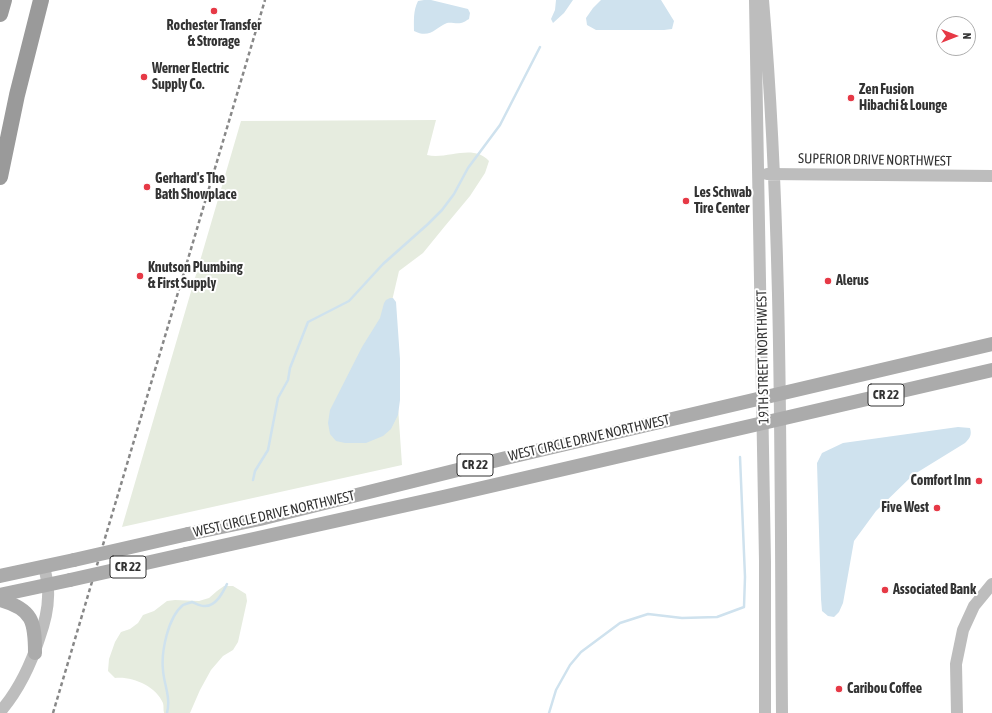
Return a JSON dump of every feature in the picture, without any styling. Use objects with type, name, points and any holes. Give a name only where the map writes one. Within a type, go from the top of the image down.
[{"type":"highway","points":[[0,14],[4,0]]},
{"type":"highway","points":[[0,127],[38,0]]},
{"type":"highway","points":[[0,177],[14,108],[41,0]]},
{"type":"main road","name":"WEST CIRCLE DRIVE NORTHWEST","points":[[0,576],[260,518],[506,458],[992,344]]},
{"type":"main road","name":"WEST CIRCLE DRIVE NORTHWEST","points":[[0,595],[443,497],[992,370]]},
{"type":"main road","points":[[0,600],[19,607],[30,617],[34,629],[34,653]]},
{"type":"street","name":"19TH STREET NORTHWEST","points":[[755,0],[766,713]]},
{"type":"street","name":"19TH STREET NORTHWEST","points":[[763,0],[774,174],[780,419],[782,713]]},
{"type":"street","name":"SUPERIOR DRIVE NORTHWEST","points":[[758,174],[992,176]]},
{"type":"street","points":[[0,712],[20,685],[28,670],[46,614],[49,596],[44,566]]},
{"type":"street","points":[[957,713],[956,664],[963,630],[974,606],[992,584]]},
{"type":"shaded area","points":[[436,120],[427,155],[443,156],[460,153],[475,153],[483,156],[489,161],[485,173],[470,196],[423,253],[399,271],[391,305],[402,465],[122,527],[241,121]]},
{"type":"shaded area","points":[[224,586],[233,586],[246,594],[247,601],[238,642],[233,650],[223,656],[211,670],[190,713],[164,713],[163,703],[160,697],[149,687],[143,683],[129,679],[115,678],[108,671],[109,659],[115,642],[121,632],[130,629],[138,623],[143,615],[154,611],[167,601],[199,601],[209,598]]},
{"type":"water","points":[[431,0],[468,9],[470,13],[469,19],[462,23],[447,23],[432,32],[424,34],[414,31],[415,8],[418,1]]},
{"type":"water","points":[[556,0],[573,0],[564,13],[553,23],[551,19],[555,10]]},
{"type":"water","points":[[601,0],[661,0],[674,21],[672,29],[596,30],[587,25],[586,18]]},
{"type":"water","points":[[390,298],[393,298],[396,302],[400,359],[400,400],[398,415],[391,429],[383,436],[366,443],[345,443],[336,441],[330,434],[328,423],[330,410],[362,347],[380,318],[384,303]]},
{"type":"water","points":[[958,427],[970,428],[971,435],[967,441],[913,475],[876,511],[854,541],[843,603],[839,612],[834,617],[828,616],[822,611],[821,599],[817,463],[822,453],[843,443]]},
{"type":"waterway","points":[[253,480],[255,471],[268,450],[278,398],[288,380],[290,368],[308,322],[349,301],[383,264],[442,210],[454,194],[468,168],[500,125],[540,47]]},
{"type":"waterway","points":[[549,713],[556,690],[570,665],[581,652],[620,623],[648,614],[682,618],[717,617],[744,607],[745,577],[740,457]]},
{"type":"waterway","points":[[167,713],[168,696],[163,670],[163,654],[164,645],[173,618],[178,610],[185,604],[192,602],[202,606],[212,604],[227,584]]},
{"type":"railway","points":[[53,713],[265,0]]},
{"type":"place","name":"Rochester Transfer & Strorage","points":[[214,11]]},
{"type":"place","name":"Werner Electric Supply Co.","points":[[144,77]]},
{"type":"place","name":"Zen Fusion Hibachi & Lounge","points":[[851,98]]},
{"type":"place","name":"Gerhard's The Bath Showplace","points":[[147,187]]},
{"type":"place","name":"Les Schwab Tire Center","points":[[686,201]]},
{"type":"place","name":"Knutson Plumbing & First Supply","points":[[140,276]]},
{"type":"place","name":"Alerus","points":[[828,281]]},
{"type":"place","name":"Comfort Inn","points":[[979,481]]},
{"type":"place","name":"Five West","points":[[937,508]]},
{"type":"place","name":"Associated Bank","points":[[885,590]]},
{"type":"place","name":"Caribou Coffee","points":[[839,689]]}]
